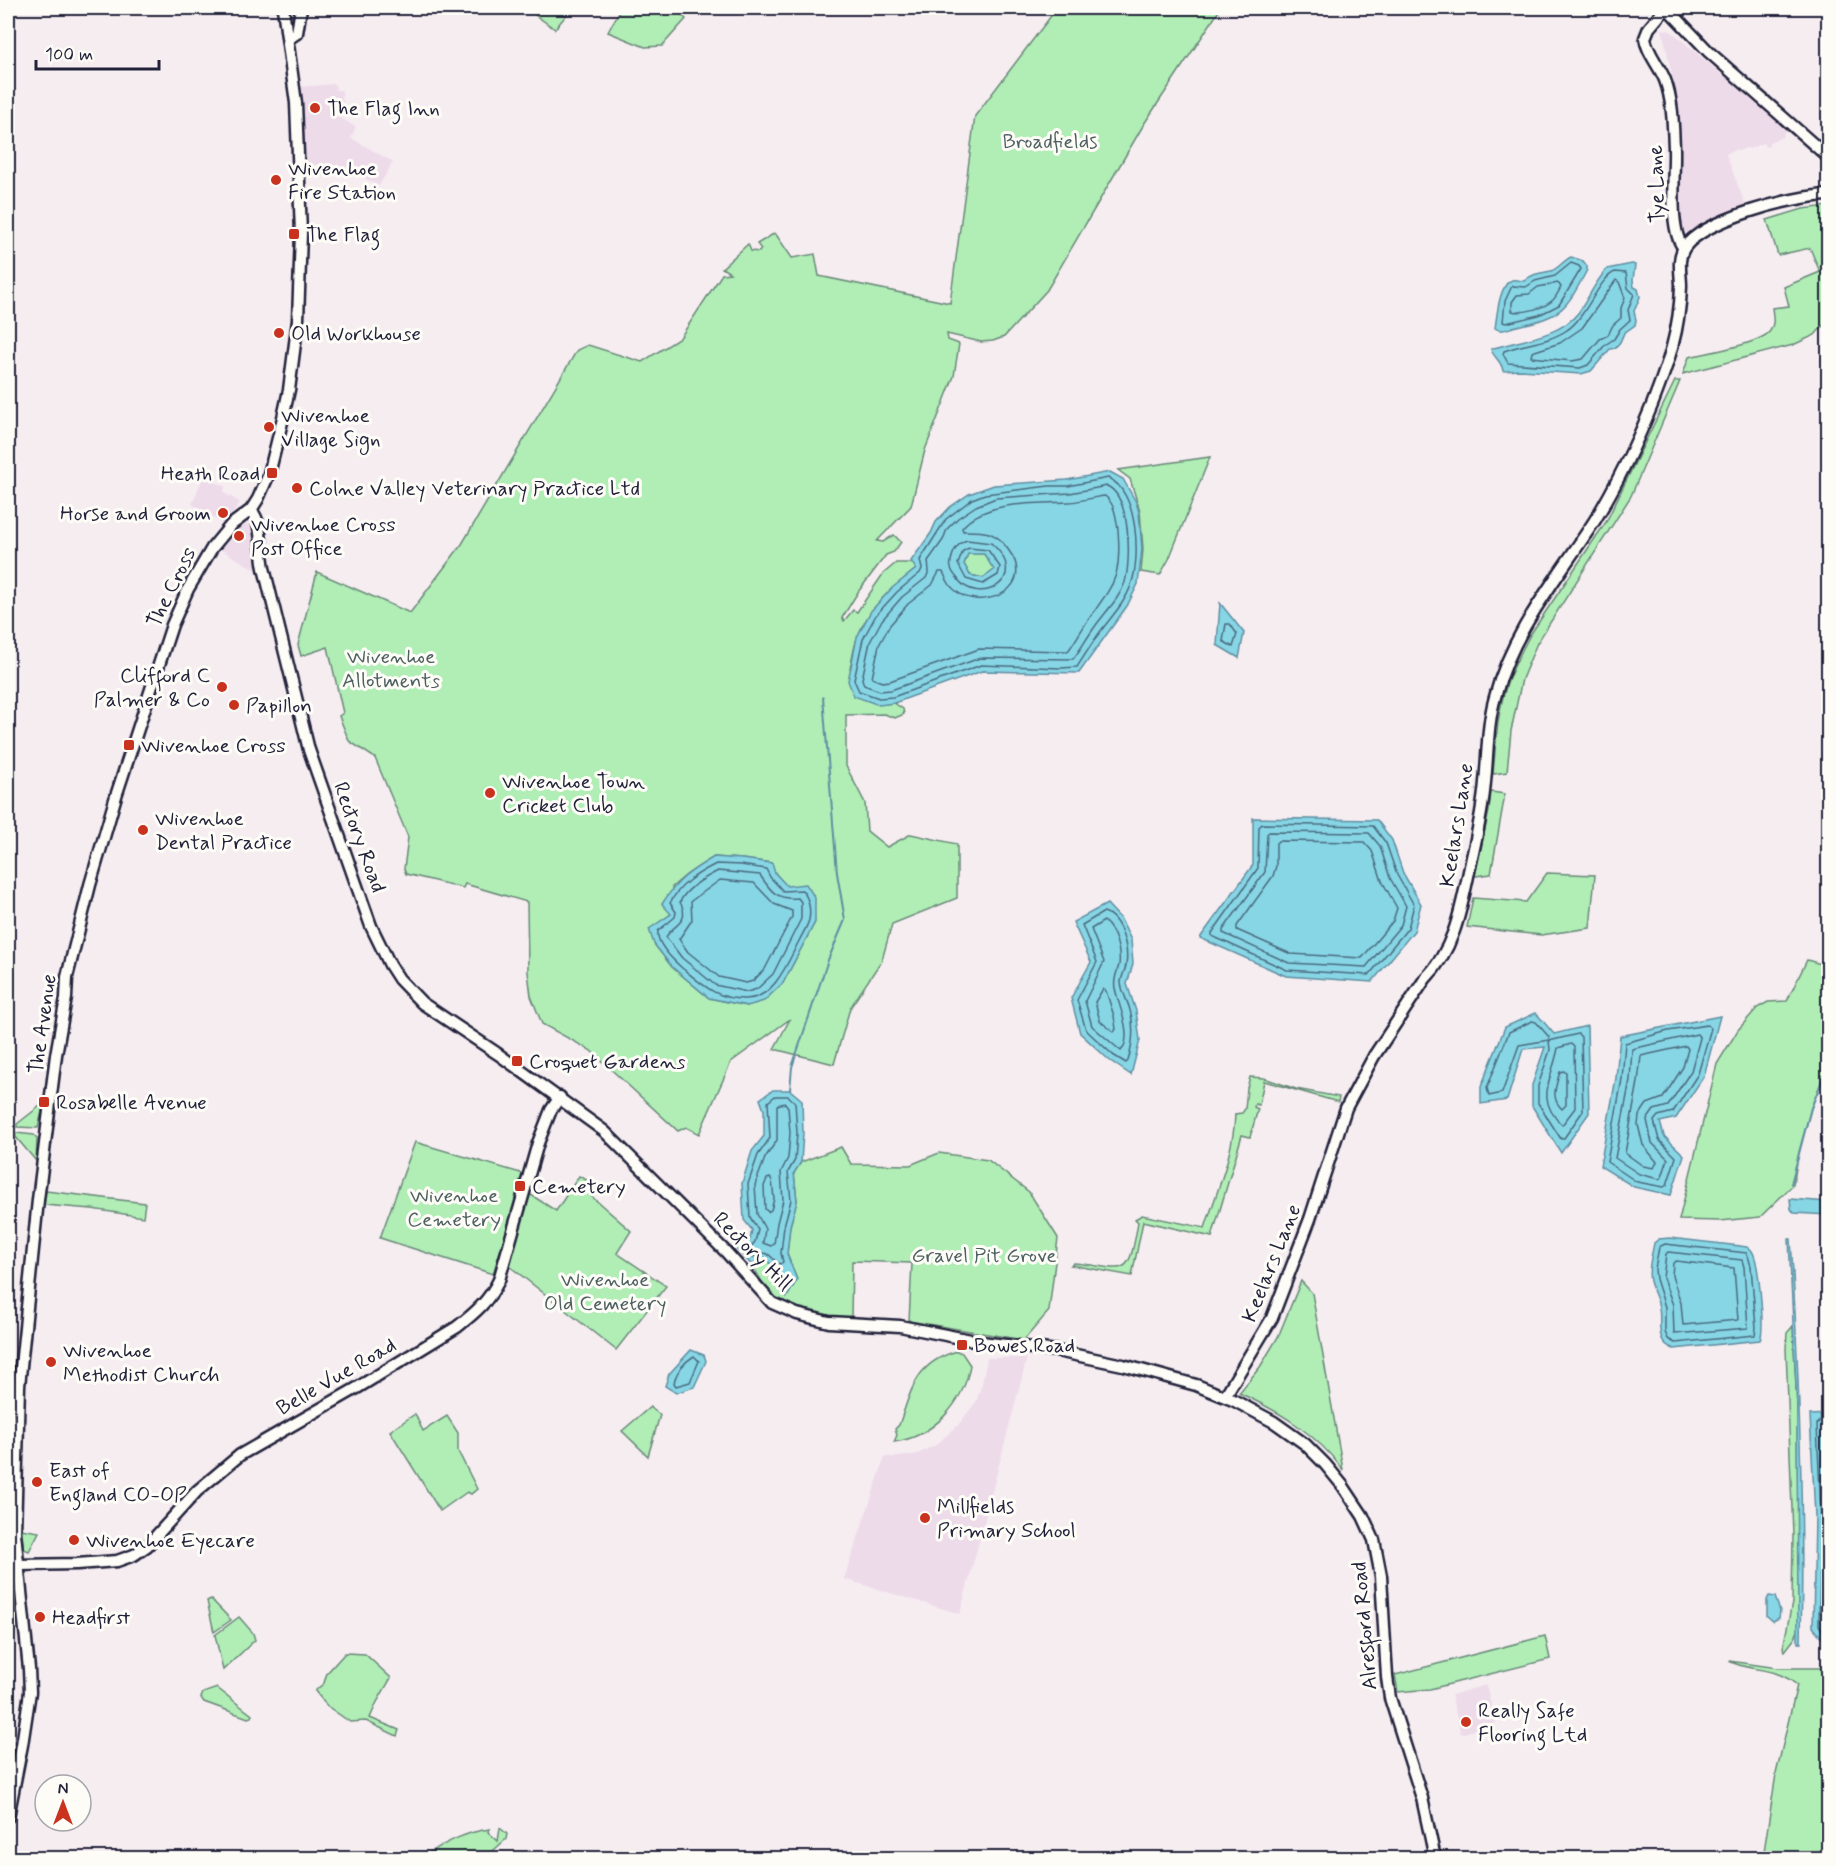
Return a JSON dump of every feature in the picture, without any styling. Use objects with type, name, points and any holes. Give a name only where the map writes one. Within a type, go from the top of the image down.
[{"type":"street","points":[[251,510],[267,480],[282,422],[295,343],[301,281],[302,233],[298,145],[293,72],[284,8]]},
{"type":"street","points":[[288,39],[297,33],[301,8]]},
{"type":"street","points":[[1666,8],[1710,52],[1828,157]]},
{"type":"street","name":"Tye Lane","points":[[1666,8],[1649,28],[1645,38],[1648,49],[1665,80],[1670,97],[1676,226],[1679,240],[1684,248],[1703,231],[1741,215],[1797,198],[1828,195]]},
{"type":"street","name":"Keelars Lane","points":[[1225,1396],[1272,1318],[1314,1209],[1346,1108],[1374,1056],[1425,979],[1434,971],[1455,928],[1483,804],[1489,732],[1498,686],[1526,622],[1596,519],[1650,408],[1677,330],[1680,308],[1680,260],[1684,248]]},
{"type":"street","name":"The Cross","points":[[147,696],[172,625],[195,575],[224,532],[251,510]]},
{"type":"street","name":"Rectory Road","points":[[251,510],[260,523],[264,568],[309,750],[356,886],[382,950],[399,979],[422,1003],[560,1097]]},
{"type":"street","name":"The Avenue","points":[[8,1817],[30,1692],[14,1505],[21,1360],[38,1200],[67,977],[90,885],[147,696]]},
{"type":"street","name":"Rectory Hill","points":[[560,1097],[604,1131],[632,1158],[726,1252],[772,1303],[797,1314],[829,1322],[900,1326],[981,1342],[1035,1347]]},
{"type":"street","name":"Belle Vue Road","points":[[18,1565],[117,1561],[134,1555],[147,1546],[197,1491],[240,1455],[357,1388],[470,1317],[488,1300],[499,1280],[538,1143],[551,1110],[560,1097]]},
{"type":"street","name":"Alresford Road","points":[[1035,1347],[1123,1365],[1196,1385],[1225,1396],[1274,1422],[1311,1450],[1343,1486],[1370,1530],[1382,1576],[1390,1698],[1422,1798],[1434,1858]]},
{"type":"shaded area","points":[[1662,29],[1671,31],[1785,128],[1783,137],[1769,142],[1769,146],[1765,147],[1763,143],[1726,154],[1747,209],[1695,230],[1688,238],[1682,235],[1681,231],[1678,117]]},
{"type":"shaded area","points":[[335,84],[336,90],[342,90],[343,109],[335,115],[356,127],[351,138],[393,162],[379,186],[343,167],[303,164],[298,87]]},
{"type":"shaded area","points":[[203,477],[225,486],[224,493],[240,502],[225,525],[192,504]]},
{"type":"shaded area","points":[[244,524],[253,526],[258,567],[254,569],[220,549]]},
{"type":"shaded area","name":"Millfields Primary School","points":[[987,1358],[1027,1358],[960,1614],[844,1579],[885,1457],[917,1454],[936,1445],[958,1425],[976,1402]]},
{"type":"shaded area","points":[[1486,1685],[1496,1723],[1461,1734],[1451,1695]]},
{"type":"green space","points":[[525,8],[572,8],[555,29]]},
{"type":"green space","points":[[621,8],[673,8],[686,19],[662,46],[645,47],[608,32]]},
{"type":"green space","points":[[1057,8],[1221,8],[1144,124],[1047,290],[1004,337],[981,342],[947,334],[948,340],[959,344],[954,376],[925,450],[911,506],[877,541],[883,542],[894,535],[901,542],[894,552],[886,555],[842,618],[844,621],[853,610],[857,612],[883,574],[896,563],[913,563],[916,569],[890,590],[868,616],[857,640],[850,668],[879,704],[894,703],[903,709],[904,714],[895,718],[884,714],[846,715],[846,766],[865,803],[867,831],[887,847],[911,834],[957,844],[957,898],[892,924],[882,960],[850,1008],[834,1064],[774,1049],[790,1019],[731,1062],[699,1134],[686,1127],[678,1131],[590,1050],[542,1024],[531,996],[528,972],[527,902],[465,884],[463,888],[406,874],[404,869],[408,837],[375,758],[349,741],[339,716],[343,713],[328,647],[301,656],[298,645],[317,572],[410,613],[462,544],[577,350],[588,345],[642,362],[680,338],[722,274],[730,273],[722,268],[748,244],[751,251],[759,252],[761,249],[757,244],[775,233],[792,258],[815,254],[819,276],[950,303],[975,116]],"holes":[[[714,857],[772,863],[775,873],[815,922],[783,983],[747,1006],[709,998],[672,967],[654,944],[658,924],[671,914],[672,887]]]},
{"type":"green space","points":[[1828,206],[1828,320],[1815,335],[1793,345],[1683,374],[1689,357],[1745,344],[1765,336],[1770,331],[1773,323],[1772,308],[1789,306],[1784,287],[1820,272],[1810,248],[1778,255],[1767,220],[1803,209]]},
{"type":"green space","points":[[1675,381],[1680,381],[1631,496],[1537,643],[1522,679],[1511,731],[1507,772],[1493,774],[1501,704],[1515,663],[1530,635],[1606,522]]},
{"type":"green space","points":[[1210,457],[1169,559],[1160,575],[1141,572],[1143,549],[1140,511],[1130,479],[1118,470]]},
{"type":"green space","points":[[968,553],[984,554],[995,570],[983,578],[970,575],[964,564]]},
{"type":"green space","points":[[1491,792],[1505,794],[1491,874],[1475,876],[1489,811]]},
{"type":"green space","points":[[1547,873],[1595,875],[1590,928],[1541,935],[1467,927],[1473,898],[1526,902]]},
{"type":"green space","points":[[1807,960],[1828,966],[1828,1066],[1811,1108],[1793,1185],[1760,1217],[1720,1221],[1679,1220],[1717,1064],[1738,1030],[1757,1008],[1768,1002],[1787,1001]]},
{"type":"green space","points":[[1250,1077],[1264,1078],[1296,1089],[1339,1097],[1338,1102],[1264,1081],[1259,1105],[1255,1104],[1254,1107],[1258,1109],[1250,1137],[1242,1135],[1212,1237],[1143,1221],[1132,1276],[1071,1265],[1074,1263],[1122,1267],[1127,1263],[1135,1241],[1138,1222],[1135,1219],[1142,1215],[1205,1228],[1232,1143],[1235,1114],[1242,1113],[1245,1109]]},
{"type":"green space","points":[[44,1103],[38,1128],[17,1127],[17,1124]]},
{"type":"green space","points":[[16,1133],[34,1135],[37,1138],[36,1161],[15,1136]]},
{"type":"green space","name":"Wivenhoe Cemetery","points":[[415,1142],[524,1174],[493,1274],[380,1238]]},
{"type":"green space","name":"Gravel Pit Grove","points":[[841,1147],[851,1164],[910,1165],[939,1153],[988,1160],[1029,1192],[1058,1238],[1049,1311],[1024,1340],[909,1321],[912,1263],[852,1261],[851,1318],[800,1312],[774,1298],[752,1265],[765,1258],[776,1270],[787,1296],[797,1280],[787,1254],[790,1226],[797,1201],[794,1173],[801,1162]]},
{"type":"green space","name":"Wivenhoe Old Cemetery","points":[[579,1176],[598,1186],[591,1196],[631,1231],[617,1253],[666,1286],[616,1350],[508,1265],[528,1193],[556,1211]]},
{"type":"green space","points":[[46,1191],[145,1203],[143,1217],[92,1209],[44,1205]]},
{"type":"green space","points":[[1301,1281],[1312,1293],[1343,1470],[1321,1445],[1296,1425],[1239,1393],[1260,1367],[1278,1337]]},
{"type":"green space","points":[[1793,1326],[1797,1407],[1799,1628],[1785,1651],[1783,1648],[1792,1603],[1793,1535],[1786,1348],[1787,1333]]},
{"type":"green space","points":[[957,1351],[962,1353],[970,1365],[967,1379],[954,1405],[934,1425],[908,1439],[894,1442],[897,1435],[895,1429],[899,1425],[917,1379],[932,1363]]},
{"type":"green space","points":[[650,1407],[660,1415],[648,1456],[622,1431]]},
{"type":"green space","points":[[415,1414],[423,1431],[447,1416],[458,1433],[458,1451],[477,1489],[471,1494],[467,1492],[440,1511],[390,1431]]},
{"type":"green space","points":[[21,1529],[39,1532],[29,1551],[24,1549]]},
{"type":"green space","points":[[211,1599],[231,1620],[214,1632],[207,1601]]},
{"type":"green space","points":[[239,1617],[253,1633],[255,1640],[223,1670],[215,1635]]},
{"type":"green space","points":[[1545,1636],[1550,1659],[1430,1689],[1398,1692],[1395,1675]]},
{"type":"green space","points":[[345,1653],[365,1654],[391,1678],[370,1718],[399,1730],[397,1736],[366,1721],[350,1722],[327,1706],[315,1691],[324,1683],[327,1673]]},
{"type":"green space","points":[[1729,1661],[1778,1668],[1828,1668],[1828,1858],[1763,1858],[1776,1774],[1797,1685],[1779,1674]]},
{"type":"green space","points":[[217,1688],[252,1715],[251,1717],[248,1718],[204,1702],[201,1698],[203,1693]]},
{"type":"green space","points":[[500,1828],[507,1834],[506,1839],[481,1858],[419,1858],[453,1840],[480,1831],[490,1829],[488,1832],[498,1841]]},
{"type":"water","points":[[1571,257],[1583,261],[1587,270],[1561,310],[1532,323],[1503,330],[1495,328],[1499,302],[1506,284],[1512,280],[1524,281],[1534,275],[1554,270]]},
{"type":"water","points":[[1635,265],[1634,287],[1638,289],[1640,297],[1634,311],[1635,325],[1624,333],[1615,348],[1610,349],[1591,371],[1581,374],[1503,371],[1491,349],[1538,337],[1560,328],[1578,313],[1607,269]]},
{"type":"water","points":[[1110,472],[1123,479],[1139,512],[1142,549],[1138,584],[1127,606],[1079,673],[982,671],[894,703],[879,705],[854,696],[848,681],[857,637],[871,611],[892,588],[916,569],[911,561],[936,522],[950,507],[969,494],[994,485],[1067,480]],"holes":[[[968,554],[984,554],[994,570],[983,578],[970,575],[964,564]]]},
{"type":"water","points":[[1220,603],[1244,633],[1239,658],[1217,645]]},
{"type":"water","points":[[1253,818],[1377,820],[1392,840],[1403,873],[1421,904],[1414,931],[1372,982],[1286,976],[1200,938],[1253,865]]},
{"type":"water","points":[[714,857],[772,863],[775,873],[787,886],[806,884],[815,898],[815,922],[783,983],[764,1001],[747,1006],[709,998],[672,967],[654,944],[649,929],[671,914],[662,904],[673,888],[691,872]]},
{"type":"water","points":[[1107,904],[1120,918],[1131,940],[1133,964],[1127,984],[1136,1011],[1140,1040],[1131,1075],[1109,1060],[1080,1033],[1071,998],[1091,962],[1073,922]]},
{"type":"water","points":[[1536,1013],[1554,1034],[1587,1026],[1589,1113],[1561,1153],[1532,1106],[1532,1085],[1545,1047],[1523,1049],[1507,1100],[1481,1104],[1481,1087],[1505,1027]]},
{"type":"water","points":[[1720,1016],[1704,1076],[1676,1118],[1660,1122],[1664,1136],[1684,1155],[1671,1195],[1634,1187],[1600,1166],[1616,1078],[1620,1036]]},
{"type":"water","points":[[773,1090],[790,1090],[802,1100],[801,1162],[794,1173],[797,1201],[790,1226],[787,1254],[797,1280],[787,1297],[776,1270],[765,1258],[752,1265],[735,1248],[750,1240],[752,1230],[744,1220],[742,1183],[752,1151],[764,1136],[764,1110],[760,1099]]},
{"type":"water","points":[[1790,1199],[1828,1202],[1828,1215],[1794,1213]]},
{"type":"water","points":[[1670,1238],[1751,1249],[1755,1257],[1760,1295],[1762,1323],[1760,1340],[1674,1349],[1664,1342],[1660,1332],[1660,1314],[1649,1272],[1654,1243],[1659,1239]]},
{"type":"water","points":[[1789,1239],[1791,1239],[1794,1289],[1800,1441],[1801,1643],[1798,1643],[1797,1407]]},
{"type":"water","points":[[691,1350],[704,1355],[706,1361],[694,1387],[676,1393],[665,1386],[669,1374]]},
{"type":"water","points":[[1828,1414],[1828,1640],[1821,1637],[1813,1627],[1815,1516],[1810,1415]]},
{"type":"water","points":[[1769,1596],[1775,1597],[1780,1611],[1779,1618],[1773,1621],[1767,1616]]},
{"type":"waterway","points":[[790,1090],[792,1067],[828,960],[845,920],[837,873],[823,697]]},
{"type":"waterway","points":[[1791,1184],[1811,1108],[1828,1066]]},
{"type":"place","name":"The Flag Inn","points":[[315,108]]},
{"type":"place","name":"Wivenhoe Fire Station","points":[[276,180]]},
{"type":"place","name":"The Flag","points":[[294,234]]},
{"type":"place","name":"Old Workhouse","points":[[279,333]]},
{"type":"place","name":"Wivenhoe Village Sign","points":[[269,427]]},
{"type":"place","name":"Heath Road","points":[[272,473]]},
{"type":"place","name":"Colne Valley Veterinary Practice Ltd","points":[[297,488]]},
{"type":"place","name":"Horse and Groom","points":[[223,513]]},
{"type":"place","name":"Wivenhoe Cross Post Office","points":[[239,536]]},
{"type":"place","name":"Clifford C Palmer & Co","points":[[222,687]]},
{"type":"place","name":"Papillon","points":[[234,705]]},
{"type":"place","name":"Wivenhoe Cross","points":[[129,745]]},
{"type":"place","name":"Wivenhoe Town Cricket Club","points":[[490,793]]},
{"type":"place","name":"Wivenhoe Dental Practice","points":[[143,830]]},
{"type":"place","name":"Croquet Gardens","points":[[517,1061]]},
{"type":"place","name":"Rosabelle Avenue","points":[[44,1102]]},
{"type":"place","name":"Cemetery","points":[[520,1186]]},
{"type":"place","name":"Bowes Road","points":[[962,1345]]},
{"type":"place","name":"Wivenhoe Methodist Church","points":[[51,1362]]},
{"type":"place","name":"East of England CO-OP","points":[[37,1482]]},
{"type":"place","name":"Millfields Primary School","points":[[925,1518]]},
{"type":"place","name":"Wivenhoe Eyecare","points":[[74,1540]]},
{"type":"place","name":"Headfirst","points":[[40,1617]]},
{"type":"place","name":"Really Safe Flooring Ltd","points":[[1466,1722]]},
{"type":"park label","name":"Broadfields","points":[[1050,141]]},
{"type":"park label","name":"Wivenhoe Allotments","points":[[391,668]]}]
